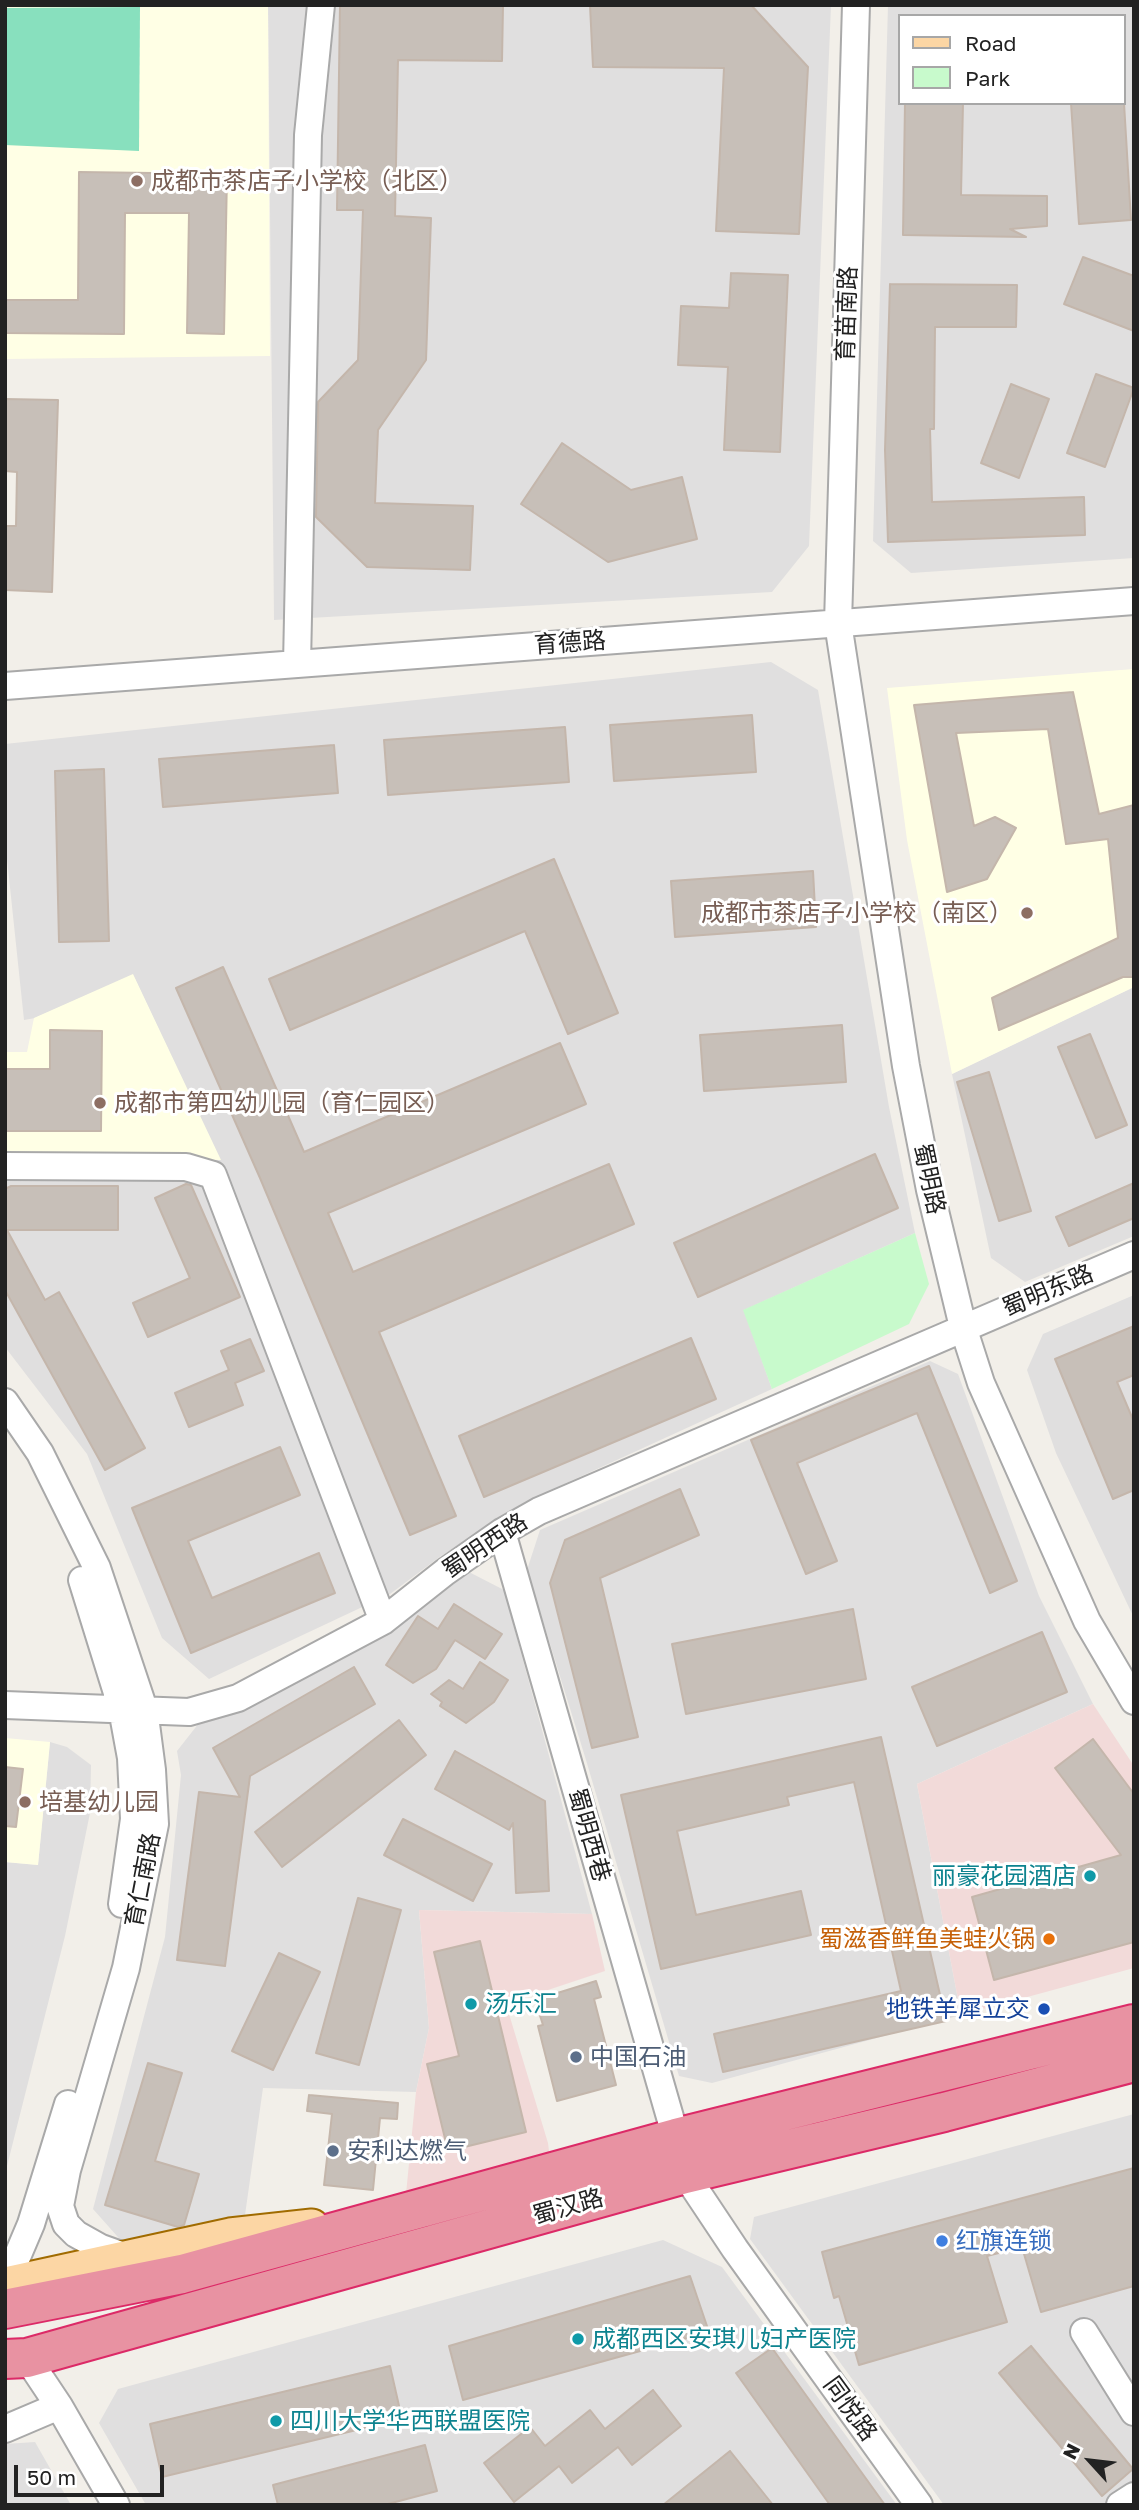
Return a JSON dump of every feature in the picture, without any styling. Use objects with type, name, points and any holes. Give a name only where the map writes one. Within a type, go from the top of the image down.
[{"type":"highway","name":"蜀汉路","points":[[5,2309],[182,2274],[676,2138],[1134,2024]]},
{"type":"highway","name":"蜀汉路","points":[[16,2359],[685,2175],[944,2112],[1134,2062]]},
{"type":"main road","points":[[5,2284],[230,2235],[395,2216]]},
{"type":"street","points":[[297,664],[308,135],[321,5]]},
{"type":"street","name":"育苗南路","points":[[838,623],[856,5]]},
{"type":"street","name":"育德路","points":[[5,686],[1134,601]]},
{"type":"street","name":"蜀明路","points":[[838,623],[906,1066],[930,1190],[963,1327],[981,1383],[1087,1621],[1134,1701]]},
{"type":"street","points":[[5,1166],[186,1167],[213,1175],[383,1621]]},
{"type":"street","name":"蜀明东路","points":[[963,1327],[1134,1255]]},
{"type":"street","name":"蜀明西路","points":[[5,1705],[189,1712],[238,1698],[383,1621],[445,1572],[502,1532],[539,1511],[963,1327]]},
{"type":"street","name":"育仁南路","points":[[5,1402],[40,1454],[97,1568],[133,1709],[152,1770],[155,1824],[126,1968],[67,2170],[60,2206],[66,2224],[76,2234],[129,2258]]},
{"type":"street","points":[[5,1433],[24,1458],[79,1568],[133,1709],[131,1758],[134,1819],[121,1911],[105,1981],[31,2224],[17,2257],[5,2271]]},
{"type":"street","name":"蜀明西巷","points":[[502,1532],[676,2138]]},
{"type":"street","name":"同悦路","points":[[685,2175],[919,2505]]},
{"type":"street","points":[[1083,2332],[1134,2412]]},
{"type":"street","points":[[16,2359],[59,2406],[116,2505]]},
{"type":"street","points":[[5,2429],[59,2406]]},
{"type":"street","points":[[1120,2505],[1134,2496]]},
{"type":"shaded area","name":"成都市茶店子小学校（北区）","points":[[5,5],[268,5],[270,356],[5,359]]},
{"type":"shaded area","points":[[268,5],[831,5],[809,546],[772,592],[274,620]]},
{"type":"shaded area","points":[[888,5],[1134,5],[1134,558],[911,573],[873,541]]},
{"type":"shaded area","points":[[771,662],[818,690],[889,1107],[915,1233],[744,1310],[772,1389],[525,1502],[441,1556],[390,1594],[209,1679],[162,1638],[87,1454],[5,1347],[5,1155],[220,1160],[133,975],[35,1018],[24,1020],[5,840],[5,744]]},
{"type":"shaded area","name":"成都市茶店子小学校（南区）","points":[[1134,669],[1134,987],[952,1074],[907,840],[887,688]]},
{"type":"shaded area","name":"成都市第四幼儿园（育仁园区）","points":[[133,974],[221,1160],[5,1155],[5,1052],[27,1052],[34,1018]]},
{"type":"shaded area","points":[[1134,987],[1134,1236],[1025,1282],[991,1258],[952,1074]]},
{"type":"shaded area","points":[[1134,1295],[1134,1618],[1056,1453],[1027,1370],[1043,1334]]},
{"type":"shaded area","points":[[930,1361],[958,1374],[1039,1596],[1093,1704],[917,1784],[961,2015],[712,2083],[679,2076],[527,1570],[540,1530]]},
{"type":"shaded area","points":[[467,1571],[504,1590],[592,1914],[419,1910],[429,2028],[416,2092],[263,2088],[244,2222],[125,2245],[93,2209],[165,1937],[181,1775],[177,1751],[199,1723],[304,1675]]},
{"type":"shaded area","points":[[1093,1704],[1134,1766],[1134,1968],[961,2015],[917,1784]]},
{"type":"shaded area","name":"培基幼儿园","points":[[5,1738],[50,1742],[38,1865],[5,1862]]},
{"type":"shaded area","points":[[50,1742],[67,1747],[91,1765],[90,1813],[65,1936],[5,2174],[5,1862],[38,1865]]},
{"type":"shaded area","points":[[419,1910],[592,1914],[605,1971],[506,2004],[548,2143],[550,2160],[406,2194],[416,2092],[429,2028]]},
{"type":"shaded area","points":[[1134,2114],[1134,2505],[944,2505],[750,2239],[754,2217]]},
{"type":"shaded area","points":[[663,2240],[722,2267],[897,2505],[146,2505],[99,2423],[118,2389]]},
{"type":"shaded area","points":[[35,2442],[71,2505],[5,2505],[5,2444]]},
{"type":"green space","points":[[140,7],[139,151],[5,145],[5,8]]},
{"type":"green space","points":[[915,1233],[929,1284],[909,1324],[772,1389],[743,1310]]},
{"type":"building","points":[[340,5],[503,5],[502,61],[398,60],[395,216],[431,218],[426,360],[378,430],[375,503],[473,506],[470,570],[367,567],[316,517],[318,402],[358,360],[363,210],[337,210]]},
{"type":"building","points":[[590,5],[751,5],[808,67],[799,234],[716,231],[724,68],[593,67]]},
{"type":"building","points":[[905,105],[963,105],[961,195],[1047,196],[1047,226],[1010,229],[1026,237],[903,235]]},
{"type":"building","points":[[1071,105],[1124,105],[1131,220],[1079,224]]},
{"type":"building","points":[[79,172],[227,174],[224,334],[187,333],[189,213],[125,213],[124,334],[5,333],[5,300],[78,300]]},
{"type":"building","points":[[1083,257],[1134,276],[1134,331],[1064,304]]},
{"type":"building","points":[[731,273],[788,275],[780,452],[724,450],[728,367],[678,365],[681,306],[729,308]]},
{"type":"building","points":[[890,284],[1017,285],[1016,327],[935,327],[934,429],[930,429],[932,502],[1084,497],[1085,535],[888,542],[885,450]]},
{"type":"building","points":[[1096,374],[1134,388],[1105,467],[1067,453]]},
{"type":"building","points":[[1011,384],[1049,399],[1019,478],[981,463]]},
{"type":"building","points":[[5,399],[58,400],[52,592],[5,590],[5,526],[16,526],[17,472],[5,471]]},
{"type":"building","points":[[562,443],[631,490],[682,477],[697,539],[608,562],[521,504]]},
{"type":"building","points":[[1073,692],[1099,814],[1134,805],[1134,977],[1123,977],[999,1030],[992,998],[1118,938],[1108,839],[1066,844],[1048,729],[956,733],[974,826],[995,817],[1016,828],[987,879],[947,892],[914,705]]},
{"type":"building","points":[[752,715],[756,772],[614,781],[610,725]]},
{"type":"building","points":[[565,727],[569,782],[388,795],[384,740]]},
{"type":"building","points":[[334,745],[338,793],[163,807],[159,759]]},
{"type":"building","points":[[104,769],[109,941],[59,942],[55,771]]},
{"type":"building","points":[[554,859],[618,1013],[568,1034],[525,931],[290,1030],[269,979]]},
{"type":"building","points":[[813,871],[816,927],[675,937],[671,881]]},
{"type":"building","points":[[223,967],[304,1152],[560,1043],[586,1104],[328,1213],[353,1272],[609,1164],[634,1224],[379,1332],[456,1516],[410,1535],[260,1178],[176,988]]},
{"type":"building","points":[[842,1025],[846,1082],[704,1091],[700,1035]]},
{"type":"building","points":[[50,1030],[102,1031],[101,1131],[5,1131],[5,1069],[50,1069]]},
{"type":"building","points":[[1090,1034],[1127,1125],[1096,1138],[1058,1047]]},
{"type":"building","points":[[989,1072],[1031,1211],[999,1221],[957,1082]]},
{"type":"building","points":[[875,1154],[898,1208],[698,1297],[674,1243]]},
{"type":"building","points":[[1134,1183],[1134,1218],[1069,1246],[1056,1217]]},
{"type":"building","points":[[186,1184],[191,1185],[240,1297],[148,1337],[133,1303],[190,1278],[155,1198]]},
{"type":"building","points":[[11,1186],[118,1186],[118,1230],[7,1230],[45,1300],[59,1292],[145,1448],[105,1470],[5,1290],[5,1189]]},
{"type":"building","points":[[1134,1326],[1134,1375],[1117,1382],[1134,1422],[1134,1490],[1113,1499],[1055,1359]]},
{"type":"building","points":[[691,1338],[716,1399],[484,1497],[459,1436]]},
{"type":"building","points":[[250,1339],[264,1371],[235,1383],[243,1405],[189,1427],[175,1393],[229,1370],[221,1351]]},
{"type":"building","points":[[929,1366],[1017,1581],[990,1593],[917,1413],[797,1463],[837,1561],[806,1574],[751,1440]]},
{"type":"building","points":[[280,1447],[300,1495],[188,1541],[212,1598],[319,1553],[335,1593],[191,1653],[132,1508]]},
{"type":"building","points":[[680,1489],[699,1535],[600,1578],[638,1737],[592,1748],[550,1583],[565,1540]]},
{"type":"building","points":[[454,1604],[502,1634],[485,1659],[455,1640],[436,1669],[413,1683],[386,1665],[418,1616],[438,1629]]},
{"type":"building","points":[[853,1609],[866,1679],[686,1714],[672,1644]]},
{"type":"building","points":[[1042,1632],[1067,1692],[937,1746],[912,1687]]},
{"type":"building","points":[[480,1662],[508,1680],[494,1702],[466,1723],[440,1706],[442,1702],[431,1694],[449,1680],[463,1689]]},
{"type":"building","points":[[354,1667],[375,1704],[250,1776],[225,1966],[177,1960],[199,1792],[240,1797],[213,1748]]},
{"type":"building","points":[[399,1720],[426,1755],[282,1867],[255,1832]]},
{"type":"building","points":[[881,1737],[946,2021],[723,2072],[714,2034],[901,1991],[854,1782],[787,1797],[789,1805],[677,1831],[696,1915],[801,1891],[811,1935],[661,1969],[621,1795]]},
{"type":"building","name":"丽豪花园酒店","points":[[1093,1739],[1134,1794],[1134,1942],[994,1980],[972,1897],[1121,1855],[1055,1768]]},
{"type":"building","points":[[455,1751],[545,1801],[549,1891],[516,1893],[513,1823],[509,1830],[435,1789]]},
{"type":"building","points":[[5,1767],[23,1769],[16,1827],[5,1826]]},
{"type":"building","points":[[403,1819],[492,1864],[473,1901],[384,1855]]},
{"type":"building","points":[[358,1898],[401,1910],[359,2065],[316,2053]]},
{"type":"building","name":"汤乐汇","points":[[480,1941],[526,2132],[448,2151],[427,2064],[459,2056],[434,1952]]},
{"type":"building","points":[[279,1953],[320,1972],[273,2070],[232,2051]]},
{"type":"building","points":[[596,1981],[601,1997],[594,1999],[616,2085],[557,2101],[538,2026],[543,2025],[535,2000]]},
{"type":"building","points":[[148,2063],[182,2073],[155,2161],[199,2174],[184,2225],[178,2227],[105,2205]]},
{"type":"building","points":[[309,2095],[398,2103],[397,2119],[380,2118],[373,2190],[324,2185],[332,2114],[307,2111]]},
{"type":"building","points":[[1134,2168],[1134,2286],[1041,2312],[1022,2247],[987,2256],[1007,2322],[859,2365],[839,2296],[834,2298],[822,2252]]},
{"type":"building","name":"成都西区安琪儿妇产医院","points":[[690,2276],[709,2332],[463,2400],[449,2346]]},
{"type":"building","points":[[1031,2346],[1133,2469],[1102,2496],[999,2373]]},
{"type":"building","points":[[772,2348],[885,2505],[830,2505],[736,2373]]},
{"type":"building","name":"四川大学华西联盟医院","points":[[390,2366],[402,2419],[162,2477],[150,2424]]},
{"type":"building","points":[[653,2390],[681,2426],[632,2465],[618,2447],[572,2483],[559,2466],[514,2502],[484,2463],[530,2427],[545,2446],[590,2410],[605,2429]]},
{"type":"building","points":[[425,2445],[437,2491],[384,2505],[278,2505],[273,2485]]},
{"type":"building","points":[[730,2451],[773,2505],[663,2505]]},
{"type":"place","name":"成都市茶店子小学校（北区）","points":[[137,181]]},
{"type":"place","name":"成都市茶店子小学校（南区）","points":[[1027,913]]},
{"type":"place","name":"成都市第四幼儿园（育仁园区）","points":[[100,1103]]},
{"type":"place","name":"培基幼儿园","points":[[25,1802]]},
{"type":"place","name":"丽豪花园酒店","points":[[1090,1876]]},
{"type":"place","name":"蜀滋香鲜鱼美蛙火锅","points":[[1049,1939]]},
{"type":"place","name":"汤乐汇","points":[[471,2004]]},
{"type":"place","name":"地铁羊犀立交","points":[[1044,2009]]},
{"type":"place","name":"中国石油","points":[[576,2057]]},
{"type":"place","name":"安利达燃气","points":[[333,2151]]},
{"type":"place","name":"红旗连锁","points":[[942,2241]]},
{"type":"place","name":"成都西区安琪儿妇产医院","points":[[578,2339]]},
{"type":"place","name":"四川大学华西联盟医院","points":[[276,2421]]}]
